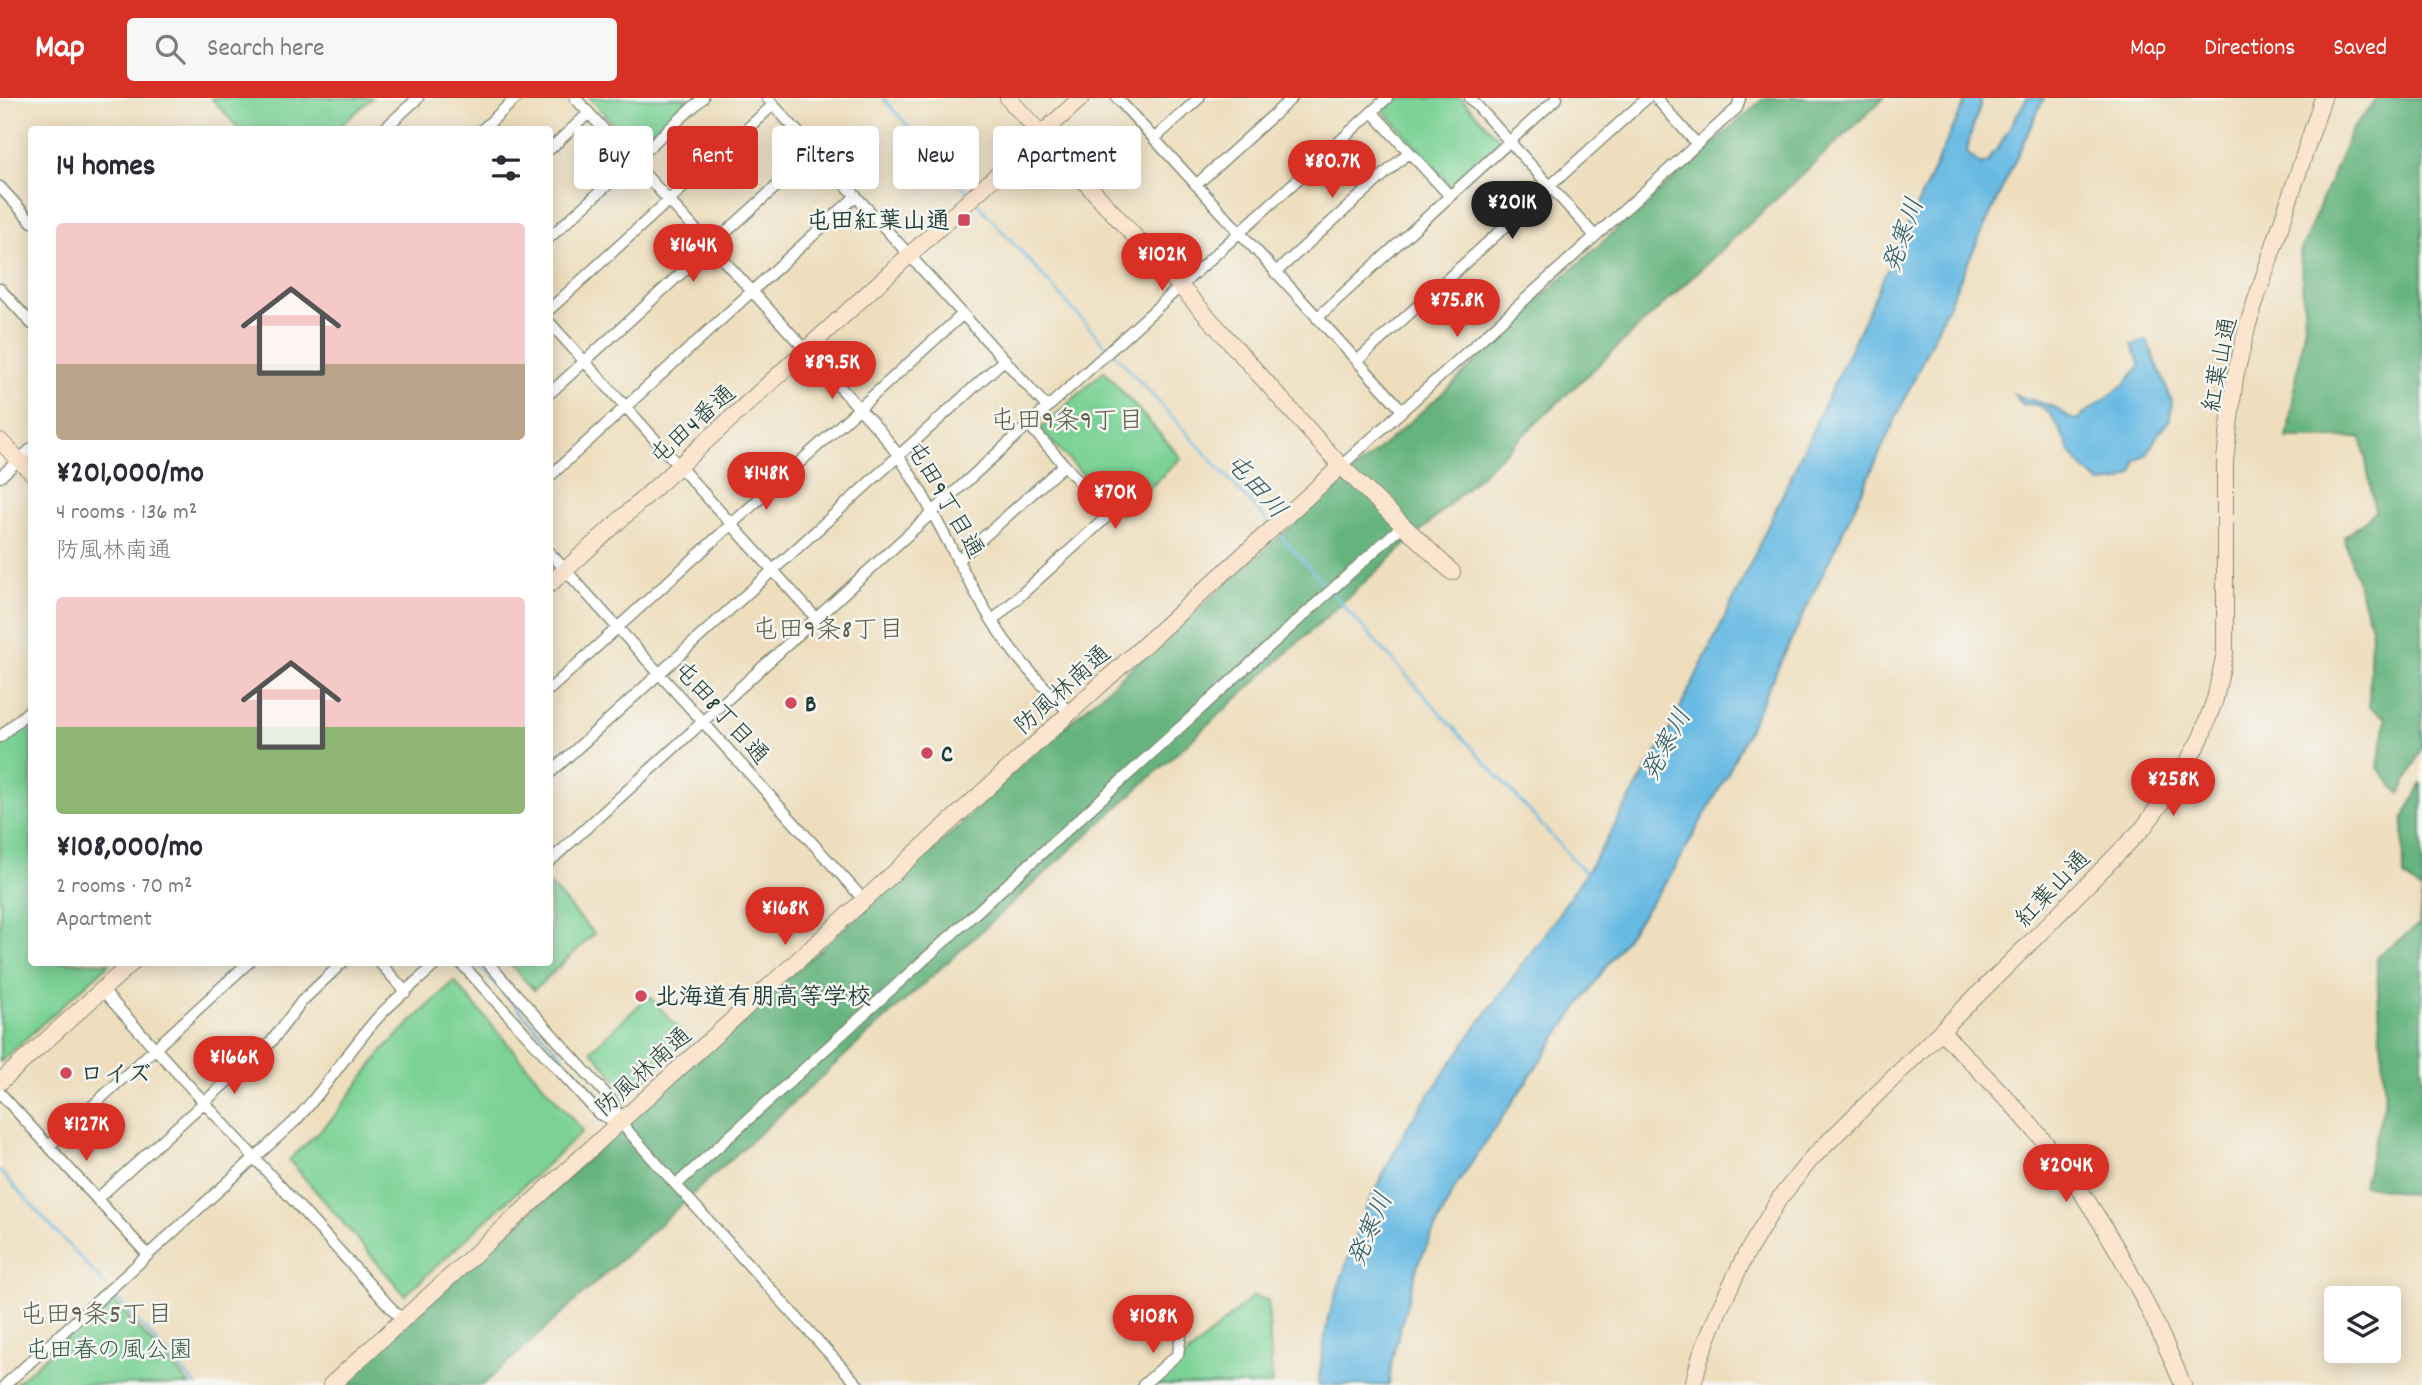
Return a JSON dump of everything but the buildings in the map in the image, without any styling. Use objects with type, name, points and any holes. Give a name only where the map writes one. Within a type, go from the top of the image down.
[{"type":"street","points":[[387,126],[418,98]]},
{"type":"street","points":[[486,126],[516,98]]},
{"type":"street","name":"屯田9丁目通","points":[[575,98],[601,126]]},
{"type":"street","points":[[653,143],[703,98]]},
{"type":"street","points":[[1008,98],[1033,126]]},
{"type":"street","name":"屯田4番通","points":[[1051,126],[1081,98]]},
{"type":"street","points":[[1117,98],[1402,410]]},
{"type":"street","points":[[1154,139],[1199,98]]},
{"type":"street","points":[[1196,185],[1292,98]]},
{"type":"street","points":[[553,858],[1388,98]]},
{"type":"street","points":[[1470,98],[1595,236]]},
{"type":"street","points":[[1317,318],[1557,98]]},
{"type":"street","points":[[1357,361],[1647,98]]},
{"type":"street","points":[[1656,98],[1697,144]]},
{"type":"street","points":[[1341,466],[1738,108],[1740,98]]},
{"type":"street","name":"紅葉山通","points":[[1693,1385],[1718,1310],[1745,1256],[1779,1199],[1811,1158],[2144,827],[2175,784],[2201,738],[2215,699],[2225,653],[2225,460],[2235,377],[2248,324],[2323,98]]},
{"type":"street","points":[[553,306],[770,102],[792,126]]},
{"type":"street","points":[[1372,112],[1450,196]]},
{"type":"street","points":[[553,146],[589,113]]},
{"type":"street","points":[[1275,272],[1409,152]]},
{"type":"street","name":"屯田4番通","points":[[553,581],[993,179]]},
{"type":"street","name":"屯田9丁目通","points":[[653,183],[859,407],[899,455],[933,511],[957,561],[992,621],[1033,675],[1070,713]]},
{"type":"street","points":[[1,189],[28,218]]},
{"type":"street","points":[[553,234],[602,189]]},
{"type":"street","points":[[553,390],[773,189]]},
{"type":"street","points":[[850,189],[1047,407]]},
{"type":"street","points":[[1091,189],[1341,466],[1452,572]]},
{"type":"street","points":[[553,473],[856,196]]},
{"type":"street","points":[[0,289],[28,320]]},
{"type":"street","points":[[553,686],[963,314]]},
{"type":"street","points":[[553,326],[816,618]]},
{"type":"street","points":[[553,770],[1005,359]]},
{"type":"street","points":[[992,621],[1108,515],[1028,424]]},
{"type":"street","points":[[0,442],[28,470]]},
{"type":"street","points":[[0,477],[28,451]]},
{"type":"street","points":[[957,561],[1065,465]]},
{"type":"street","name":"防風林南通","points":[[331,1385],[1341,466]]},
{"type":"street","points":[[676,1185],[1403,525]]},
{"type":"street","name":"屯田8丁目通","points":[[553,556],[864,900]]},
{"type":"street","points":[[0,737],[28,712]]},
{"type":"street","points":[[0,1082],[129,966]]},
{"type":"street","points":[[49,1146],[245,966]]},
{"type":"street","points":[[97,1199],[271,1042],[302,1001],[339,966]]},
{"type":"street","points":[[383,966],[406,992]]},
{"type":"street","points":[[7,1384],[314,1102],[356,1044],[382,1014],[434,966]]},
{"type":"street","points":[[464,966],[599,1114],[621,1123]]},
{"type":"street","points":[[491,966],[612,1101],[621,1123],[858,1385]]},
{"type":"street","points":[[102,990],[402,1321]]},
{"type":"street","points":[[1941,1031],[2053,1152],[2098,1217],[2154,1319],[2183,1385]]},
{"type":"street","points":[[0,1093],[148,1255]]},
{"type":"street","points":[[1143,1385],[1178,1354],[1181,1335]]},
{"type":"green space","points":[[211,98],[372,98],[340,126],[236,126]]},
{"type":"green space","points":[[590,98],[689,98],[653,131],[653,126],[615,126]]},
{"type":"green space","points":[[1398,98],[1461,98],[1501,141],[1451,186],[1384,111]]},
{"type":"green space","points":[[1764,98],[1884,98],[1425,527],[483,1385],[339,1385],[958,827],[1009,776],[1454,383],[1541,297]]},
{"type":"green space","points":[[2378,98],[2422,98],[2422,748],[2400,794],[2378,768],[2386,718],[2369,707],[2371,627],[2344,537],[2375,512],[2362,438],[2287,438],[2305,324],[2300,252],[2352,129]]},
{"type":"green space","points":[[1104,371],[1181,458],[1121,515],[1040,429]]},
{"type":"green space","points":[[28,720],[28,966],[107,966],[0,1062],[0,746]]},
{"type":"green space","points":[[2422,783],[2422,891],[2404,877],[2403,819]]},
{"type":"green space","points":[[553,888],[594,934],[534,990],[512,966],[553,966]]},
{"type":"green space","points":[[2422,892],[2422,1196],[2363,1185],[2385,1101],[2376,957],[2419,925]]},
{"type":"green space","points":[[454,981],[583,1131],[405,1295],[289,1160],[332,1119],[385,1048]]},
{"type":"green space","points":[[649,996],[688,1039],[629,1094],[591,1050]]},
{"type":"green space","points":[[1253,1296],[1268,1300],[1272,1385],[1154,1385]]},
{"type":"green space","name":"屯田春の風公園","points":[[111,1298],[190,1385],[15,1384]]},
{"type":"water","name":"発寒川","points":[[1967,98],[1982,98],[1967,153],[1981,165],[1988,162],[1992,153],[1997,150],[2027,98],[2044,98],[1728,773],[1674,870],[1456,1186],[1418,1264],[1392,1358],[1389,1385],[1318,1385],[1328,1317],[1365,1211],[1407,1127],[1597,856],[1668,733],[1739,588]]},
{"type":"water","points":[[2147,340],[2172,401],[2170,419],[2147,454],[2136,461],[2133,473],[2121,481],[2101,483],[2076,460],[2049,413],[2034,404],[2023,405],[2013,393],[2052,406],[2077,420],[2111,395],[2134,373],[2140,364],[2132,345]]},
{"type":"waterway","name":"屯田川","points":[[883,98],[967,192]]},
{"type":"waterway","name":"屯田川","points":[[976,202],[1108,348]]},
{"type":"waterway","name":"屯田川","points":[[1113,352],[1269,523]]},
{"type":"waterway","name":"屯田川","points":[[1278,533],[1328,588]]},
{"type":"waterway","name":"屯田川","points":[[1332,593],[1586,874]]},
{"type":"waterway","points":[[479,966],[600,1097]]},
{"type":"waterway","points":[[0,1171],[107,1287]]},
{"type":"waterway","points":[[111,1292],[196,1385]]},
{"type":"place","name":"屯田紅葉山通","points":[[964,220]]},
{"type":"place","name":"B","points":[[791,703]]},
{"type":"place","name":"C","points":[[927,753]]},
{"type":"place","name":"北海道有朋高等学校","points":[[641,996]]},
{"type":"place","name":"ロイズ","points":[[66,1073]]},
{"type":"district","name":"屯田9条9丁目","points":[[1067,419]]},
{"type":"district","name":"屯田9条8丁目","points":[[828,628]]},
{"type":"district","name":"屯田9条5丁目","points":[[96,1313]]}]
